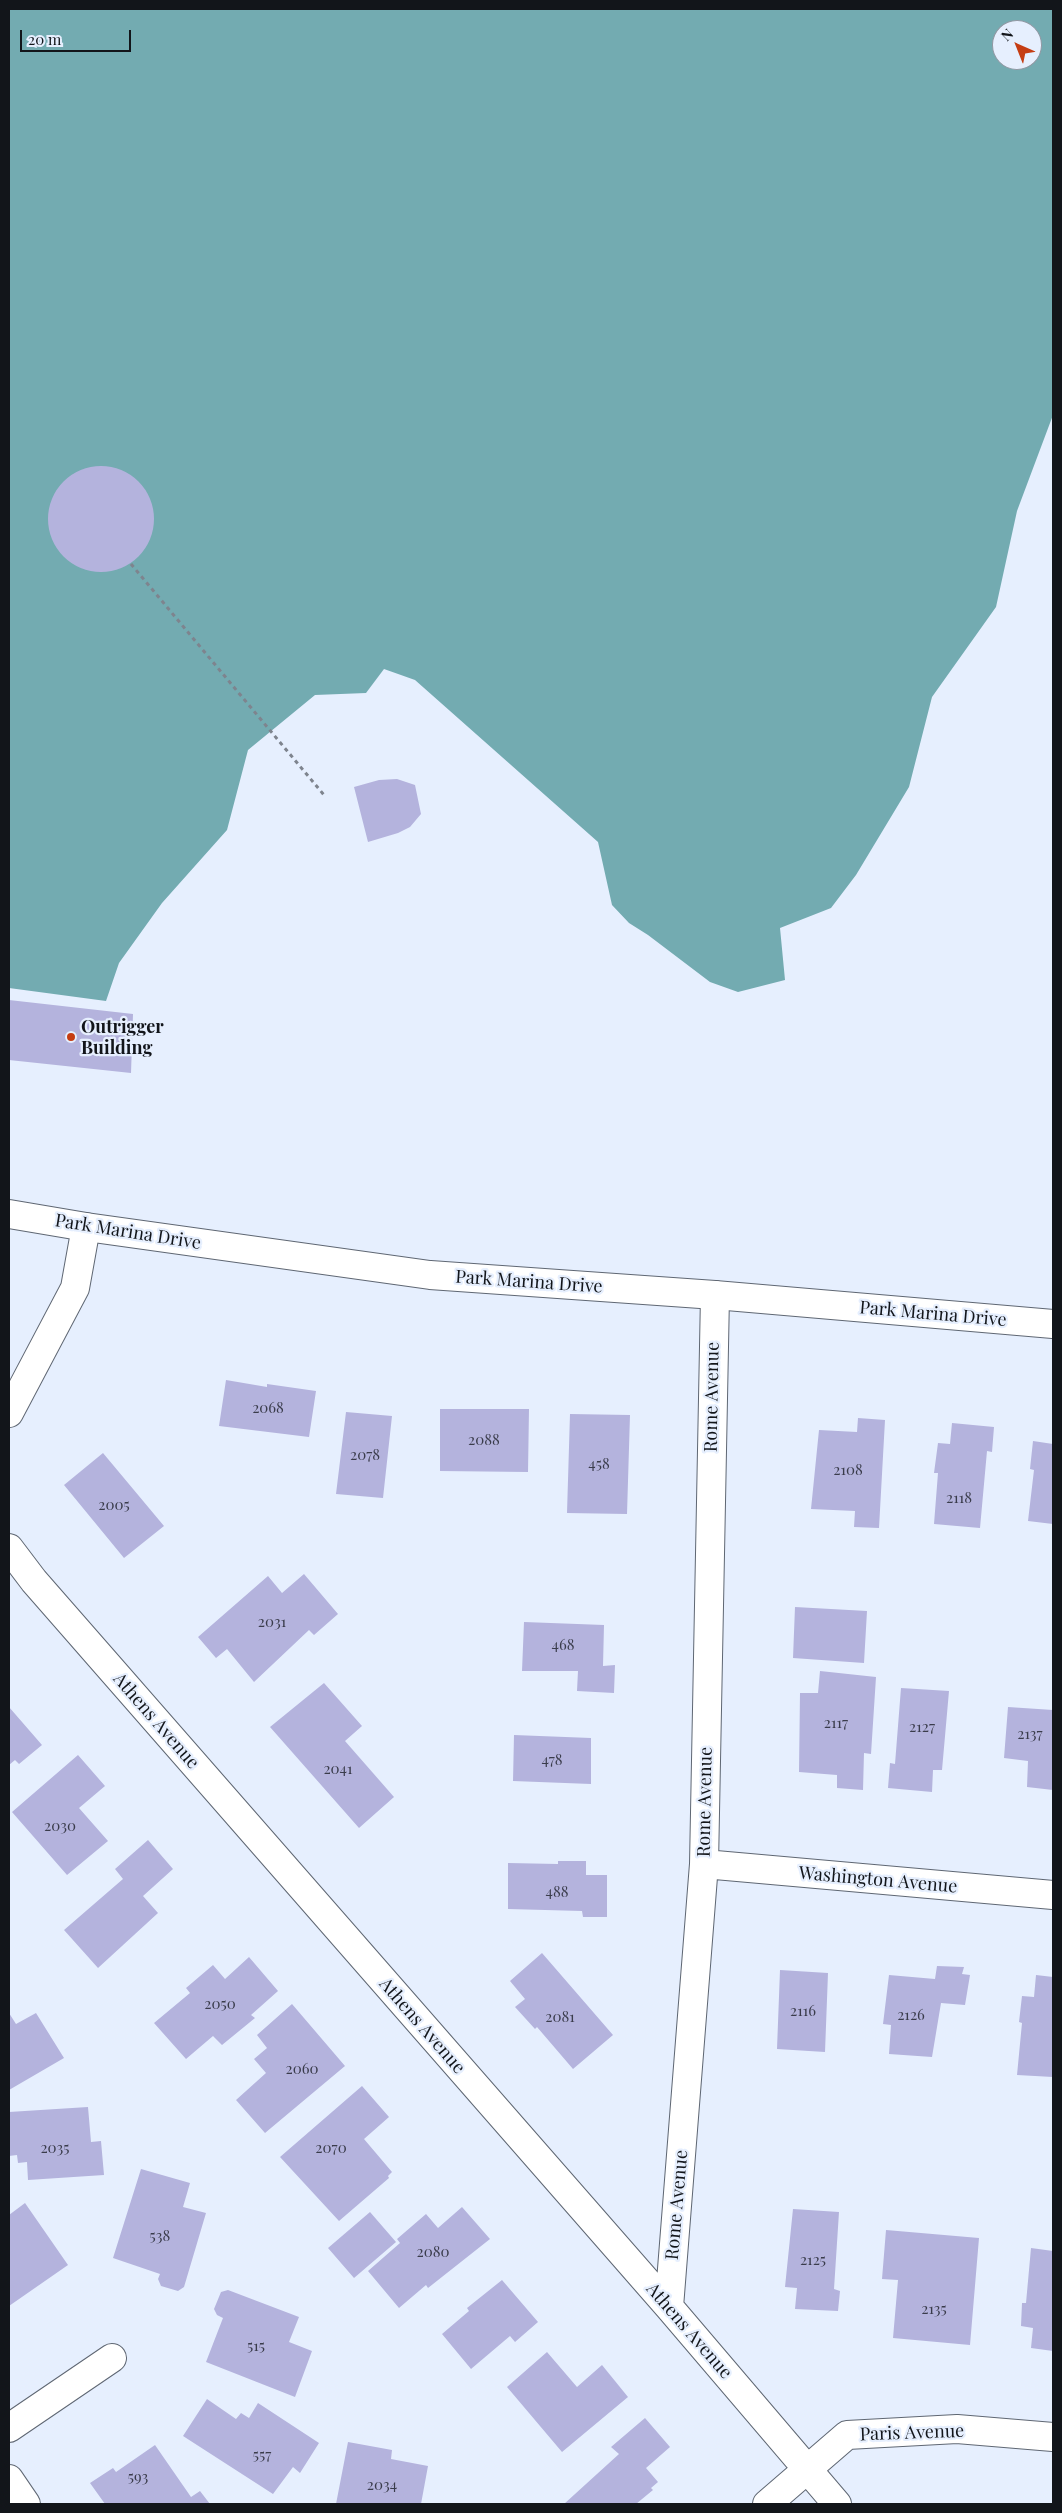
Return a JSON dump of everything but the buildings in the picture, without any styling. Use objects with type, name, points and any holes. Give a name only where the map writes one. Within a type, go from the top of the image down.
[{"type":"street","name":"Park Marina Drive","points":[[9,1214],[86,1227],[430,1276],[715,1295],[1053,1324]]},
{"type":"street","points":[[9,1413],[75,1288],[86,1227]]},
{"type":"street","name":"Rome Avenue","points":[[669,2307],[704,1864],[715,1295]]},
{"type":"street","name":"Athens Avenue","points":[[9,1548],[34,1581],[669,2307],[837,2504]]},
{"type":"street","name":"Washington Avenue","points":[[704,1864],[1053,1895]]},
{"type":"street","points":[[9,2428],[112,2358]]},
{"type":"street","name":"Paris Avenue","points":[[767,2504],[847,2435],[956,2429],[1053,2437]]},
{"type":"street","points":[[9,2479],[26,2504]]},
{"type":"path","points":[[130,564],[324,795]]},
{"type":"shaded area","points":[[9,9],[1053,9],[1053,415],[1017,511],[996,607],[932,697],[909,787],[856,875],[831,908],[780,928],[785,980],[738,992],[710,982],[629,923],[612,905],[598,842],[415,680],[384,669],[366,693],[315,695],[248,750],[227,830],[162,903],[119,963],[106,1001],[9,988]]},
{"type":"place","name":"Outrigger Building","points":[[71,1037]]}]
